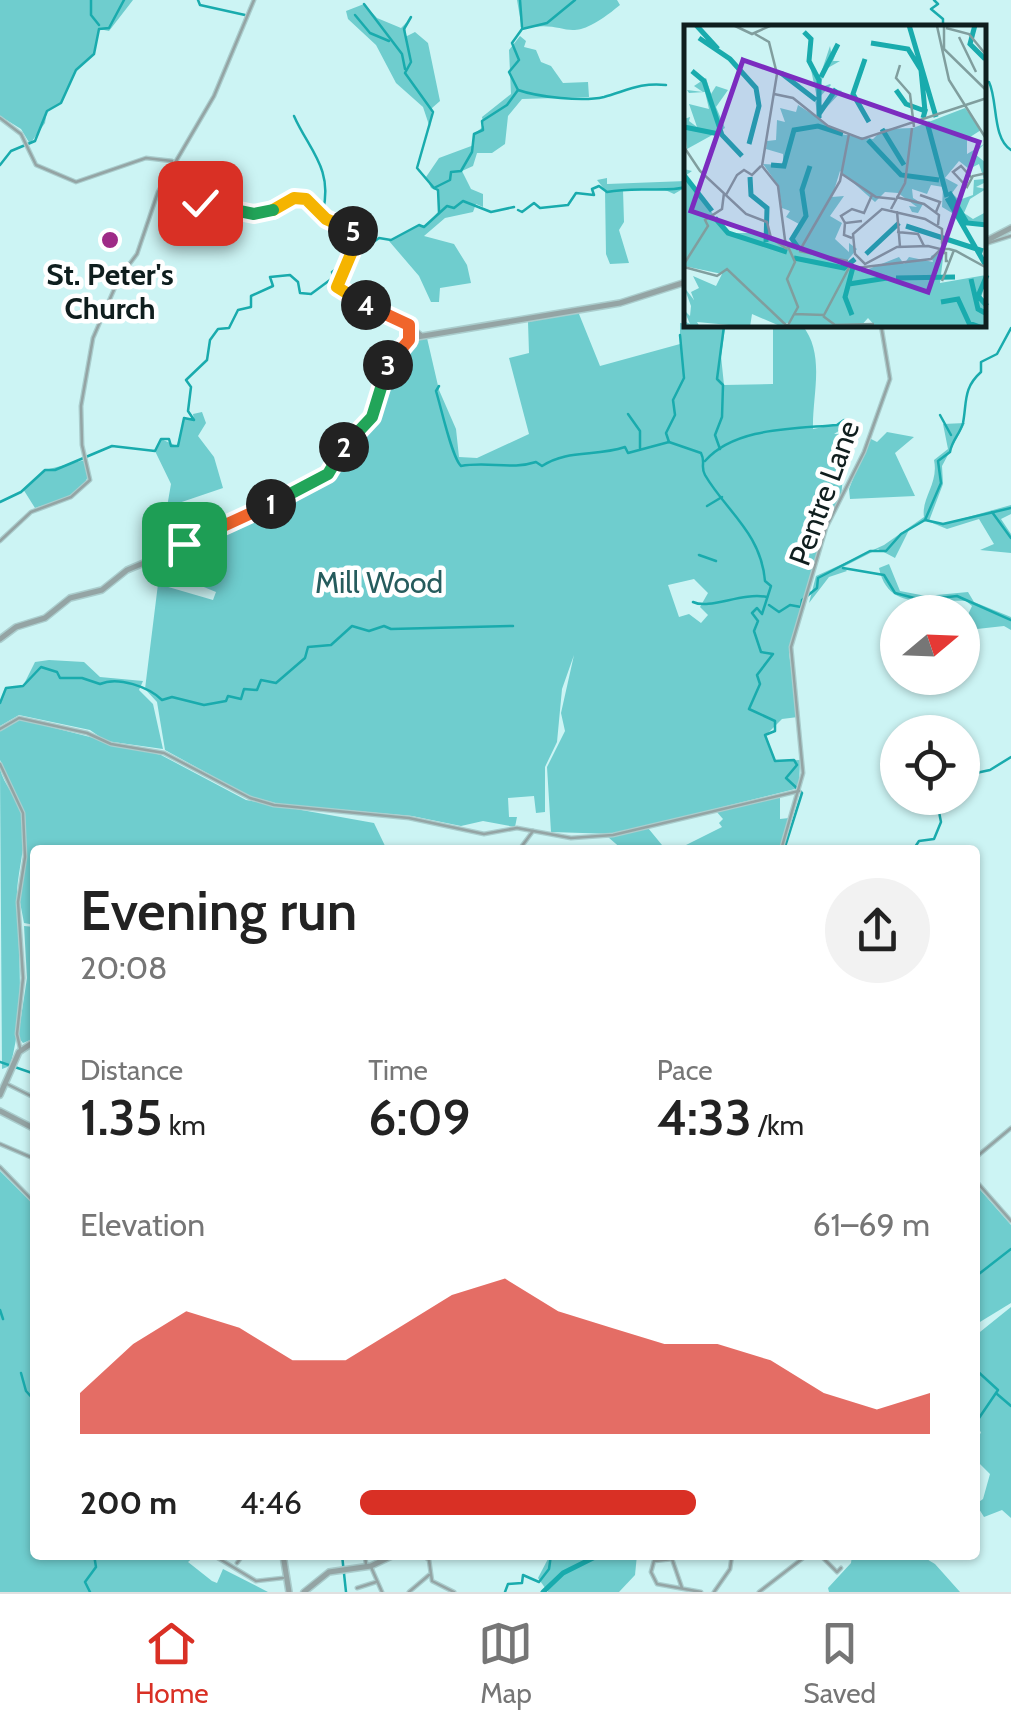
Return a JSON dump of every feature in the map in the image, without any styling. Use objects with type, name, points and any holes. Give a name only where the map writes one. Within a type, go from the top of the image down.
[{"type":"street","points":[[0,542],[31,512],[67,499],[86,485],[91,476],[84,454],[81,406],[94,338],[119,278],[137,254],[166,177],[214,96],[254,0]]},
{"type":"street","points":[[0,118],[18,130],[40,168],[76,182],[146,158],[174,162]]},
{"type":"street","points":[[166,177],[200,203],[254,214],[274,210],[294,198],[306,199],[326,219],[342,222],[354,232],[356,242],[344,267],[339,292],[422,334]]},
{"type":"street","points":[[986,242],[1011,228]]},
{"type":"street","points":[[986,242],[1011,236]]},
{"type":"street","points":[[0,639],[16,627],[51,614],[70,598],[102,590],[127,570],[225,528],[328,474],[344,448],[372,417],[386,368],[409,340],[422,334],[500,326],[620,303],[684,283]]},
{"type":"street","points":[[409,325],[409,340]]},
{"type":"street","name":"Pentre Lane","points":[[782,845],[802,785],[800,717],[790,657],[826,528],[858,466],[890,379],[882,328]]},
{"type":"street","points":[[0,729],[19,718],[94,735],[111,744],[152,749],[250,798],[286,807],[409,818],[484,834],[534,830],[571,838],[613,836],[799,792]]},
{"type":"street","points":[[0,764],[23,813],[24,857],[18,902],[24,978],[17,1034],[21,1050]]},
{"type":"street","points":[[523,845],[534,830]]},
{"type":"street","points":[[0,1096],[10,1069],[21,1050],[30,1044]]},
{"type":"street","points":[[0,1071],[10,1069]]},
{"type":"street","points":[[5,1084],[30,1096]]},
{"type":"street","points":[[0,1111],[30,1126]]},
{"type":"street","points":[[980,1154],[1011,1128]]},
{"type":"street","points":[[0,1144],[30,1157]]},
{"type":"street","points":[[0,1168],[30,1198]]},
{"type":"street","points":[[980,1186],[1011,1221]]},
{"type":"street","points":[[221,1560],[256,1582],[285,1578]]},
{"type":"street","points":[[284,1560],[289,1592]]},
{"type":"street","points":[[366,1560],[382,1592]]},
{"type":"street","points":[[310,1590],[337,1570],[382,1560]]},
{"type":"street","points":[[429,1560],[432,1582],[453,1592]]},
{"type":"street","points":[[656,1560],[651,1567],[653,1580],[670,1590],[700,1592]]},
{"type":"street","points":[[666,1560],[674,1562],[682,1588]]},
{"type":"street","points":[[714,1592],[730,1569],[731,1560]]},
{"type":"street","points":[[759,1592],[801,1560]]},
{"type":"street","points":[[825,1560],[838,1572],[841,1568]]},
{"type":"street","points":[[409,1592],[430,1574]]},
{"type":"street","points":[[357,1588],[378,1582]]},
{"type":"green space","points":[[0,0],[133,0],[109,31],[99,29],[94,54],[76,70],[61,103],[47,111],[45,123],[30,144],[21,129],[0,116]]},
{"type":"green space","points":[[517,0],[617,0],[620,5],[578,30],[538,26],[522,29]]},
{"type":"green space","points":[[364,4],[377,18],[401,28],[406,23],[405,37],[415,32],[428,43],[440,101],[432,108],[430,128],[423,107],[396,83],[376,45],[348,19],[346,11]]},
{"type":"green space","points":[[520,36],[526,41],[524,47],[536,50],[541,62],[551,66],[563,83],[588,82],[589,97],[522,99],[508,116],[505,144],[492,153],[477,153],[473,166],[462,171],[471,189],[483,194],[483,207],[476,204],[473,212],[445,218],[424,236],[454,244],[467,265],[471,283],[440,288],[439,302],[431,302],[419,276],[389,241],[419,225],[425,227],[438,212],[438,191],[431,188],[426,177],[439,158],[474,145],[474,134],[484,126],[482,117],[511,94],[509,50]]},
{"type":"green space","points":[[607,178],[607,184],[684,181],[684,188],[674,194],[663,189],[623,190],[624,222],[619,230],[629,263],[610,264],[606,254],[605,190],[597,180]]},
{"type":"green space","name":"Mill Wood","points":[[569,314],[579,314],[600,366],[680,344],[680,323],[684,328],[725,328],[721,356],[724,385],[773,384],[773,328],[804,328],[809,336],[816,362],[813,429],[854,421],[834,434],[846,434],[841,500],[825,527],[789,653],[798,717],[782,719],[766,735],[775,761],[800,760],[799,788],[614,834],[551,832],[547,767],[565,731],[561,713],[574,655],[562,689],[557,742],[545,767],[545,812],[536,813],[534,796],[508,798],[509,817],[517,817],[515,827],[483,821],[461,826],[412,816],[279,804],[249,796],[165,750],[157,702],[145,689],[158,584],[213,600],[216,592],[199,585],[207,571],[218,576],[221,568],[207,558],[204,539],[332,473],[378,413],[386,376],[398,354],[412,341],[427,338],[439,390],[456,429],[459,457],[477,458],[529,434],[509,358],[529,353],[528,322]],"holes":[[[694,579],[708,593],[700,607],[708,615],[701,623],[689,614],[679,617],[668,585]]]},
{"type":"green space","points":[[202,412],[206,423],[198,436],[214,457],[223,488],[167,507],[171,484],[155,451],[161,439],[177,446],[184,418],[194,420],[193,414]]},
{"type":"green space","points":[[965,423],[942,466],[943,484],[929,521],[943,524],[1011,505],[1011,514],[1001,519],[1011,534],[1011,553],[980,550],[994,544],[979,519],[947,529],[925,520],[909,530],[895,558],[878,549],[843,567],[847,571],[829,577],[809,603],[816,576],[884,545],[924,517],[934,460],[948,449],[943,424]]},
{"type":"green space","points":[[887,432],[914,437],[895,453],[915,496],[850,499],[849,489],[869,438],[877,442]]},
{"type":"green space","points":[[85,460],[89,473],[81,488],[35,508],[23,489],[45,470]]},
{"type":"green space","points":[[889,564],[900,591],[921,595],[898,595],[891,591],[879,568]]},
{"type":"green space","points":[[980,604],[1011,617],[1011,630],[1004,626],[980,629]]},
{"type":"green space","points":[[35,662],[84,662],[100,677],[143,681],[139,690],[153,704],[163,749],[106,741],[90,730],[19,715],[0,726],[0,703],[6,688],[23,686]]},
{"type":"green space","points":[[19,719],[161,755],[246,800],[374,823],[385,845],[30,845],[30,924],[24,923],[20,902],[26,857],[25,813],[0,760],[0,731]]},
{"type":"green space","points":[[0,769],[21,811],[24,834],[17,892],[18,1026],[10,1066],[2,1069]]},
{"type":"green space","points":[[780,796],[780,819],[789,818],[781,845],[686,845],[722,827],[719,823],[723,819],[716,811]]},
{"type":"green space","points":[[648,828],[662,845],[617,845],[608,837]]},
{"type":"green space","points":[[24,926],[30,927],[30,1040],[23,1043],[18,1037],[27,978]]},
{"type":"green space","points":[[0,1171],[30,1201],[30,1560],[190,1560],[188,1562],[212,1581],[217,1583],[223,1569],[268,1592],[0,1592]]},
{"type":"green space","points":[[980,1190],[1011,1225],[1011,1303],[980,1322]]},
{"type":"green space","points":[[1011,1307],[1011,1518],[1002,1510],[984,1517],[980,1510],[990,1474],[980,1464],[980,1332]]},
{"type":"green space","points":[[547,1560],[636,1560],[635,1575],[619,1592],[548,1592],[538,1578]]},
{"type":"green space","points":[[928,1560],[960,1592],[829,1592],[828,1588],[851,1563]]},
{"type":"waterway","points":[[91,0],[91,15],[99,25]]},
{"type":"waterway","points":[[0,165],[11,151],[35,141],[47,111],[61,103],[76,70],[94,54],[99,29],[109,28],[124,0]]},
{"type":"waterway","points":[[198,0],[200,5],[245,15]]},
{"type":"waterway","points":[[520,0],[522,27]]},
{"type":"waterway","points":[[439,212],[438,190],[434,188],[450,180],[451,172],[461,171],[472,152],[474,134],[483,130],[482,121],[507,105],[518,90],[509,72],[519,60],[512,43],[522,29],[547,23],[575,0]]},
{"type":"waterway","points":[[934,0],[938,4],[931,9],[943,19],[943,25]]},
{"type":"waterway","points":[[364,4],[402,54],[405,69]]},
{"type":"waterway","points":[[355,15],[370,33],[389,41]]},
{"type":"waterway","points":[[411,17],[404,29],[411,62],[405,73],[433,112],[417,168],[434,188]]},
{"type":"waterway","points":[[986,82],[992,90],[1001,137],[1011,150]]},
{"type":"waterway","points":[[518,90],[585,99],[641,86],[666,85]]},
{"type":"waterway","points":[[294,116],[322,171],[323,211]]},
{"type":"waterway","points":[[518,210],[522,212],[534,203],[540,208],[568,205],[576,193],[594,195],[592,189],[599,186],[607,192],[684,187]]},
{"type":"waterway","points":[[0,502],[21,492],[45,470],[55,470],[112,446],[155,451],[161,439],[169,439],[171,446],[178,446],[184,418],[194,420],[188,411],[191,387],[186,380],[207,360],[210,340],[218,329],[229,328],[238,310],[251,307],[251,296],[273,286],[270,277],[290,275],[298,282],[300,293],[311,294],[334,277],[332,272],[379,238],[391,240],[419,225],[424,227],[447,206],[454,208],[463,201],[491,212],[514,207]]},
{"type":"waterway","points":[[720,449],[715,435],[722,417],[723,385],[717,379],[724,328]]},
{"type":"waterway","points":[[925,520],[941,483],[938,461],[950,452],[962,427],[968,390],[981,372],[981,362],[997,354],[1011,328]]},
{"type":"waterway","points":[[669,442],[666,433],[675,415],[673,400],[684,378],[680,335]]},
{"type":"waterway","points":[[439,386],[436,391],[461,466],[536,462],[542,466],[572,455],[625,447],[628,453],[669,442],[701,453],[705,475],[750,536],[765,581],[771,586],[762,614],[757,608],[752,613],[758,621],[754,631],[761,652],[773,654],[757,675],[760,684],[749,709],[775,721],[775,731],[765,735],[775,761],[794,760],[797,765],[786,778],[802,793],[786,845]]},
{"type":"waterway","points":[[628,414],[640,431],[640,448]]},
{"type":"waterway","points":[[940,415],[951,435]]},
{"type":"waterway","points":[[705,461],[732,442],[749,436],[837,425],[844,420]]},
{"type":"waterway","points":[[707,506],[722,497]]},
{"type":"waterway","points":[[769,605],[779,612],[790,605],[801,607],[802,600],[817,588],[818,578],[870,551],[886,551],[901,534],[925,520],[943,524],[1011,508]]},
{"type":"waterway","points":[[992,512],[1011,538]]},
{"type":"waterway","points":[[699,555],[716,561]]},
{"type":"waterway","points":[[843,568],[884,575],[895,593],[922,600],[957,596],[1011,620]]},
{"type":"waterway","points":[[693,602],[708,604],[767,597]]},
{"type":"waterway","points":[[0,703],[6,688],[23,686],[41,667],[57,672],[60,678],[82,678],[100,684],[124,682],[162,700],[172,697],[204,705],[226,701],[228,696],[241,699],[244,689],[257,690],[261,680],[276,683],[305,658],[308,647],[331,645],[352,626],[369,631],[384,626],[513,626]]},
{"type":"waterway","points":[[980,772],[1011,757]]},
{"type":"waterway","points":[[916,845],[934,839],[940,815]]},
{"type":"waterway","points":[[0,1062],[30,1072]]},
{"type":"waterway","points":[[980,1273],[1011,1249]]},
{"type":"waterway","points":[[0,1310],[3,1319]]},
{"type":"waterway","points":[[21,1373],[30,1395]]},
{"type":"waterway","points":[[980,1374],[998,1390],[980,1417]]},
{"type":"waterway","points":[[997,1394],[1011,1406]]},
{"type":"waterway","points":[[90,1592],[85,1582],[96,1567],[95,1560]]},
{"type":"waterway","points":[[343,1560],[346,1592]]},
{"type":"waterway","points":[[505,1592],[508,1584],[522,1583],[523,1575],[539,1582],[550,1560]]},
{"type":"waterway","points":[[543,1592],[563,1573],[589,1560]]},
{"type":"place","name":"St. Peter's Church","points":[[110,240]]},
{"type":"route","points":[[184,544],[286,498],[332,470],[344,448],[372,417],[386,368],[410,335],[409,325],[404,321],[339,292],[337,283],[357,236],[342,222],[326,219],[312,202],[294,198],[274,210],[254,214],[200,203]]}]
